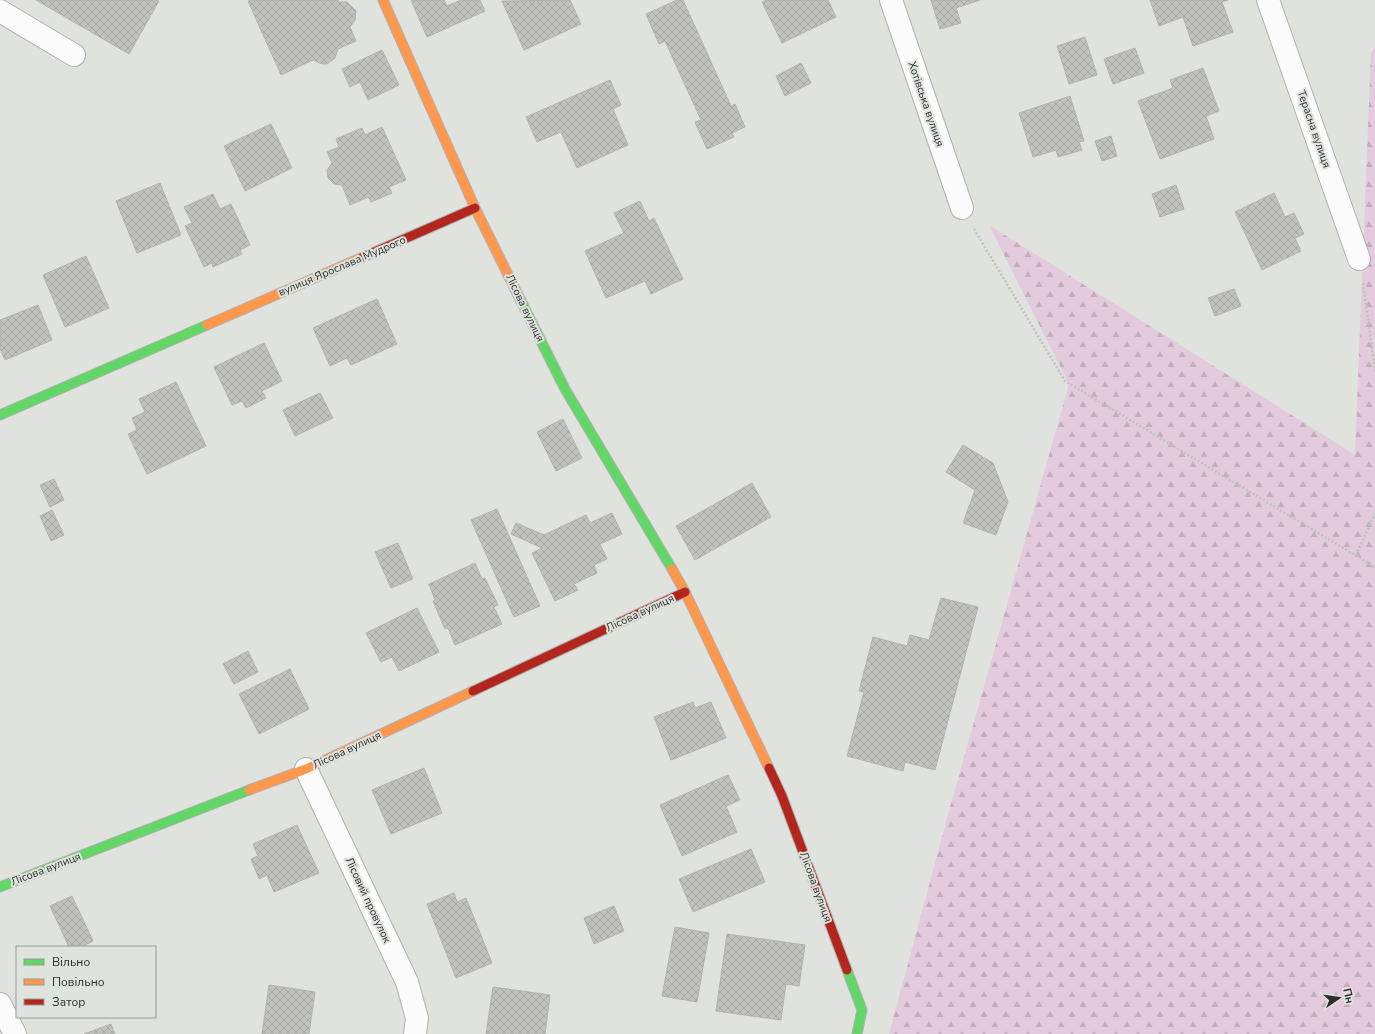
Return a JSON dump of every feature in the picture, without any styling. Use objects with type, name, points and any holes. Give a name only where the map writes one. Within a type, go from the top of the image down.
[{"type":"street","points":[[383,0],[475,208]]},
{"type":"street","name":"Хотівська вулиця","points":[[891,0],[962,208]]},
{"type":"street","name":"Терасна вулиця","points":[[1268,0],[1359,259]]},
{"type":"street","points":[[0,11],[74,55]]},
{"type":"street","name":"вулиця Ярослава Мудрого","points":[[0,415],[475,208]]},
{"type":"street","name":"Лісова вулиця","points":[[475,208],[565,389],[685,592],[782,796],[862,1010],[857,1034]]},
{"type":"street","name":"Лісова вулиця","points":[[0,886],[208,805],[306,769],[685,592]]},
{"type":"street","name":"Лісовий провулок","points":[[306,769],[407,982],[417,1018],[415,1034]]},
{"type":"street","points":[[0,1004],[15,1034]]},
{"type":"path","points":[[962,208],[1065,381],[1375,567]]},
{"type":"path","points":[[1359,259],[1375,371]]},
{"type":"path","points":[[1356,555],[1375,514]]},
{"type":"green space","points":[[1375,49],[1375,1034],[889,1034],[949,811],[1069,384],[989,225],[1355,455],[1371,52]]},
{"type":"building","points":[[36,0],[157,0],[159,1],[129,54]]},
{"type":"building","points":[[338,0],[338,2],[347,2],[356,11],[355,20],[350,27],[356,41],[338,49],[335,58],[327,64],[322,64],[313,60],[281,75],[248,1]]},
{"type":"building","points":[[411,0],[444,0],[447,6],[461,0],[480,0],[485,11],[427,37]]},
{"type":"building","points":[[570,0],[581,24],[524,50],[502,1]]},
{"type":"building","points":[[677,0],[683,0],[731,106],[735,104],[745,127],[732,133],[734,137],[707,149],[695,122],[701,120],[665,41],[659,44],[646,14]]},
{"type":"building","points":[[767,0],[828,0],[836,17],[782,43],[762,2]]},
{"type":"building","points":[[931,0],[980,0],[956,8],[961,23],[940,29]]},
{"type":"building","points":[[1150,0],[1228,0],[1222,2],[1233,32],[1193,46],[1183,17],[1159,26]]},
{"type":"building","points":[[1085,37],[1097,75],[1069,84],[1057,46]]},
{"type":"building","points":[[1135,48],[1144,73],[1113,84],[1104,59]]},
{"type":"building","points":[[382,50],[399,85],[368,100],[360,82],[350,87],[342,69]]},
{"type":"building","points":[[801,63],[811,83],[785,96],[776,76]]},
{"type":"building","points":[[1203,68],[1219,111],[1206,116],[1214,139],[1160,159],[1138,101],[1173,88],[1170,80]]},
{"type":"building","points":[[610,80],[621,105],[613,109],[628,145],[577,168],[561,132],[537,142],[526,117]]},
{"type":"building","points":[[1070,96],[1084,141],[1079,142],[1082,150],[1058,157],[1056,150],[1033,157],[1019,113]]},
{"type":"building","points":[[271,124],[292,168],[245,191],[224,146]]},
{"type":"building","points":[[382,127],[406,180],[389,187],[392,193],[371,202],[368,197],[350,205],[342,185],[334,184],[328,178],[327,170],[332,163],[327,152],[339,147],[336,139],[362,128],[365,135]]},
{"type":"building","points":[[1111,136],[1117,156],[1102,161],[1095,141]]},
{"type":"building","points":[[160,183],[181,235],[137,253],[116,201]]},
{"type":"building","points":[[1176,185],[1184,209],[1160,217],[1152,194]]},
{"type":"building","points":[[1274,193],[1285,217],[1294,213],[1304,234],[1295,238],[1301,251],[1262,270],[1235,212]]},
{"type":"building","points":[[213,194],[220,209],[231,204],[250,245],[240,250],[242,254],[213,267],[212,263],[204,267],[185,226],[192,223],[184,207]]},
{"type":"building","points":[[640,201],[649,221],[654,218],[683,279],[651,294],[645,281],[606,298],[585,251],[624,233],[614,213]]},
{"type":"building","points":[[86,256],[109,308],[65,327],[43,275]]},
{"type":"building","points":[[1234,289],[1241,306],[1215,316],[1208,298]]},
{"type":"building","points":[[377,299],[397,344],[351,365],[347,358],[330,366],[313,328]]},
{"type":"building","points":[[38,305],[52,340],[5,360],[0,349],[0,320]]},
{"type":"building","points":[[264,343],[282,381],[262,391],[266,398],[246,408],[242,401],[232,405],[214,367]]},
{"type":"building","points":[[176,382],[206,446],[147,474],[128,434],[137,430],[132,418],[145,412],[139,399]]},
{"type":"building","points":[[320,393],[333,418],[295,436],[283,410]]},
{"type":"building","points":[[563,419],[582,458],[556,471],[537,432]]},
{"type":"building","points":[[963,445],[993,463],[1008,502],[996,535],[963,523],[975,490],[946,472]]},
{"type":"building","points":[[54,479],[64,500],[50,507],[40,485]]},
{"type":"building","points":[[752,483],[771,517],[695,560],[676,526]]},
{"type":"building","points":[[497,509],[540,606],[514,617],[471,520]]},
{"type":"building","points":[[52,510],[64,535],[51,541],[40,516]]},
{"type":"building","points":[[612,513],[622,534],[600,544],[607,559],[594,565],[597,573],[574,584],[578,590],[555,601],[532,553],[542,548],[511,534],[516,523],[544,535],[586,515],[590,523]]},
{"type":"building","points":[[398,543],[413,579],[391,588],[375,552]]},
{"type":"building","points":[[475,563],[482,579],[485,578],[498,605],[494,607],[502,624],[455,645],[448,628],[445,629],[433,601],[435,600],[429,584]]},
{"type":"building","points":[[941,598],[978,607],[935,770],[905,762],[903,771],[847,756],[864,692],[859,691],[873,637],[907,646],[910,635],[929,640]]},
{"type":"building","points":[[417,608],[439,652],[399,671],[392,657],[381,662],[366,633]]},
{"type":"building","points":[[248,651],[258,672],[234,684],[223,664]]},
{"type":"building","points":[[290,669],[309,709],[259,734],[239,694]]},
{"type":"building","points":[[693,702],[695,708],[711,702],[726,738],[671,760],[654,717]]},
{"type":"building","points":[[424,768],[442,813],[391,834],[372,790]]},
{"type":"building","points":[[728,775],[740,800],[726,806],[737,832],[682,856],[660,805]]},
{"type":"building","points":[[297,825],[319,873],[274,892],[267,875],[259,879],[251,859],[258,856],[253,844]]},
{"type":"building","points":[[751,849],[765,882],[693,912],[679,879]]},
{"type":"building","points":[[454,893],[457,902],[466,898],[492,963],[456,978],[427,904]]},
{"type":"building","points":[[72,896],[93,941],[83,946],[69,946],[50,906]]},
{"type":"building","points":[[614,906],[624,931],[594,944],[584,918]]},
{"type":"building","points":[[675,927],[709,933],[697,1002],[662,996]]},
{"type":"building","points":[[727,934],[805,945],[799,986],[786,984],[781,1020],[716,1011]]},
{"type":"building","points":[[269,985],[315,992],[309,1034],[262,1034]]},
{"type":"building","points":[[493,987],[550,995],[545,1034],[486,1034]]},
{"type":"building","points":[[111,1024],[115,1034],[84,1034]]},
{"type":"traffic: fast","points":[[520,299],[565,389],[672,569]]},
{"type":"traffic: fast","points":[[0,415],[207,325]]},
{"type":"traffic: fast","points":[[0,887],[249,790]]},
{"type":"traffic: fast","points":[[847,970],[862,1010],[857,1034]]},
{"type":"traffic: slow","points":[[383,0],[475,208],[520,299]]},
{"type":"traffic: slow","points":[[207,325],[363,257]]},
{"type":"traffic: slow","points":[[672,569],[685,592],[769,768]]},
{"type":"traffic: slow","points":[[249,790],[306,769],[473,691]]},
{"type":"traffic: jam","points":[[363,257],[475,208]]},
{"type":"traffic: jam","points":[[473,691],[685,592]]},
{"type":"traffic: jam","points":[[769,768],[782,796],[847,970]]}]
